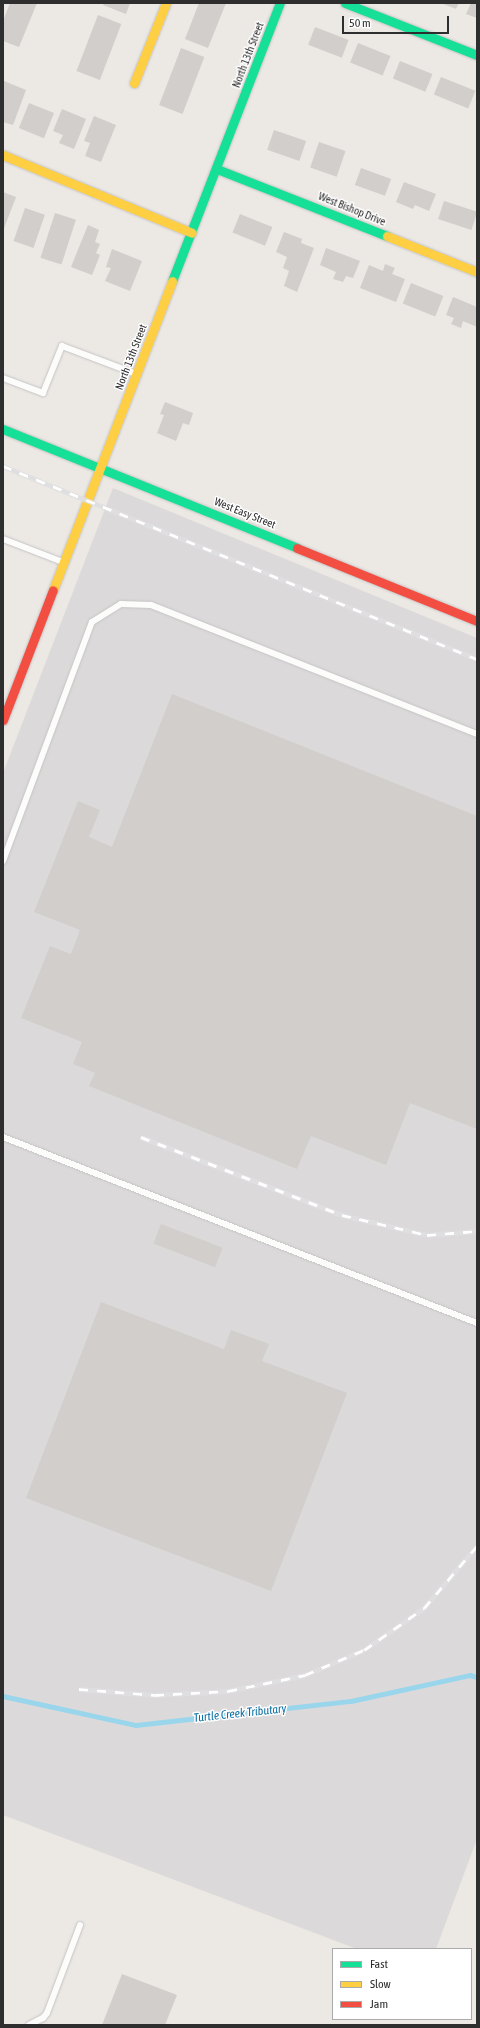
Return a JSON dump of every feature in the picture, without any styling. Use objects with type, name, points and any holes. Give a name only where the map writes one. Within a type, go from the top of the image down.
[{"type":"street","points":[[134,82],[166,3]]},
{"type":"street","name":"North 13th Street","points":[[3,720],[280,3]]},
{"type":"street","points":[[345,3],[477,55]]},
{"type":"street","points":[[3,155],[192,233]]},
{"type":"street","name":"West Bishop Drive","points":[[217,169],[477,272]]},
{"type":"street","name":"West Easy Street","points":[[3,429],[477,621]]},
{"type":"lane","points":[[3,378],[43,393],[62,346],[137,375]]},
{"type":"lane","points":[[3,539],[63,562]]},
{"type":"lane","points":[[3,861],[92,622],[122,604],[151,605],[477,734]]},
{"type":"lane","points":[[3,1137],[477,1323]]},
{"type":"lane","points":[[29,2025],[43,2018],[46,2013],[80,1925]]},
{"type":"shaded area","points":[[113,488],[477,638],[477,1839],[436,1948],[354,1948],[3,1815],[3,773]]},
{"type":"building","points":[[10,3],[37,3],[19,47],[3,41],[3,21]]},
{"type":"building","points":[[104,3],[130,3],[126,14],[103,5]]},
{"type":"building","points":[[199,3],[226,3],[208,48],[185,39]]},
{"type":"building","points":[[441,3],[459,3],[456,9]]},
{"type":"building","points":[[471,3],[477,3],[477,18],[466,14]]},
{"type":"building","points":[[98,15],[121,24],[100,80],[76,71]]},
{"type":"building","points":[[315,27],[349,40],[342,58],[308,45]]},
{"type":"building","points":[[358,43],[390,56],[383,76],[350,62]]},
{"type":"building","points":[[181,48],[204,57],[182,114],[159,105]]},
{"type":"building","points":[[400,61],[432,74],[425,92],[393,79]]},
{"type":"building","points":[[441,77],[475,91],[468,108],[434,95]]},
{"type":"building","points":[[4,81],[26,90],[13,125],[3,122]]},
{"type":"building","points":[[29,103],[54,113],[44,138],[19,128]]},
{"type":"building","points":[[62,109],[86,119],[74,149],[59,143],[63,135],[53,131]]},
{"type":"building","points":[[94,116],[116,125],[101,162],[85,156],[90,143],[84,141]]},
{"type":"building","points":[[274,130],[306,141],[299,161],[267,150]]},
{"type":"building","points":[[319,142],[345,151],[337,177],[310,168]]},
{"type":"building","points":[[361,168],[391,179],[385,196],[355,185]]},
{"type":"building","points":[[404,182],[436,194],[429,211],[415,205],[413,209],[396,202]]},
{"type":"building","points":[[3,192],[16,197],[3,231]]},
{"type":"building","points":[[444,201],[477,212],[471,230],[438,219]]},
{"type":"building","points":[[25,208],[45,215],[33,248],[14,241]]},
{"type":"building","points":[[55,213],[76,220],[61,264],[40,258]]},
{"type":"building","points":[[240,214],[272,227],[265,246],[233,233]]},
{"type":"building","points":[[88,225],[99,230],[95,242],[100,244],[96,253],[100,255],[92,275],[71,267]]},
{"type":"building","points":[[284,232],[302,239],[301,243],[314,248],[297,292],[284,286],[289,271],[283,268],[287,257],[276,252]]},
{"type":"building","points":[[326,248],[360,261],[353,278],[346,276],[343,282],[333,279],[336,272],[320,265]]},
{"type":"building","points":[[112,249],[142,261],[130,291],[105,281],[111,268],[106,267]]},
{"type":"building","points":[[385,264],[395,268],[392,274],[405,279],[396,302],[360,288],[369,265],[383,271]]},
{"type":"building","points":[[411,283],[443,296],[435,317],[403,303]]},
{"type":"building","points":[[453,297],[477,307],[477,327],[463,321],[461,328],[451,324],[454,318],[446,315]]},
{"type":"building","points":[[165,402],[193,413],[189,425],[183,423],[176,441],[157,433],[164,415],[160,414]]},
{"type":"building","points":[[172,694],[477,816],[477,1129],[410,1103],[386,1165],[311,1136],[297,1169],[89,1086],[95,1073],[73,1064],[82,1042],[21,1018],[50,946],[71,954],[80,930],[34,912],[78,801],[100,810],[89,837],[112,847]]},
{"type":"building","points":[[161,1224],[223,1248],[215,1267],[153,1244]]},
{"type":"building","points":[[101,1302],[224,1349],[231,1330],[269,1344],[262,1361],[347,1393],[271,1591],[26,1498]]},
{"type":"building","points":[[122,1974],[177,1995],[165,2025],[102,2025]]},
{"type":"waterway","name":"Turtle Creek Tributary","points":[[3,1696],[136,1725],[351,1701],[470,1675],[477,1677]]},
{"type":"railway","points":[[3,466],[477,659]]},
{"type":"railway","points":[[141,1137],[342,1215],[427,1235],[477,1231]]},
{"type":"railway","points":[[79,1689],[155,1695],[228,1691],[305,1675],[364,1650],[424,1608],[477,1546]]},
{"type":"traffic: fast","points":[[172,281],[280,3]]},
{"type":"traffic: fast","points":[[345,3],[477,55]]},
{"type":"traffic: fast","points":[[217,169],[387,236]]},
{"type":"traffic: fast","points":[[3,429],[297,548]]},
{"type":"traffic: slow","points":[[134,83],[166,3]]},
{"type":"traffic: slow","points":[[3,155],[192,233]]},
{"type":"traffic: slow","points":[[387,236],[477,272]]},
{"type":"traffic: slow","points":[[53,590],[172,281]]},
{"type":"traffic: jam","points":[[297,548],[477,621]]},
{"type":"traffic: jam","points":[[3,720],[53,590]]}]
